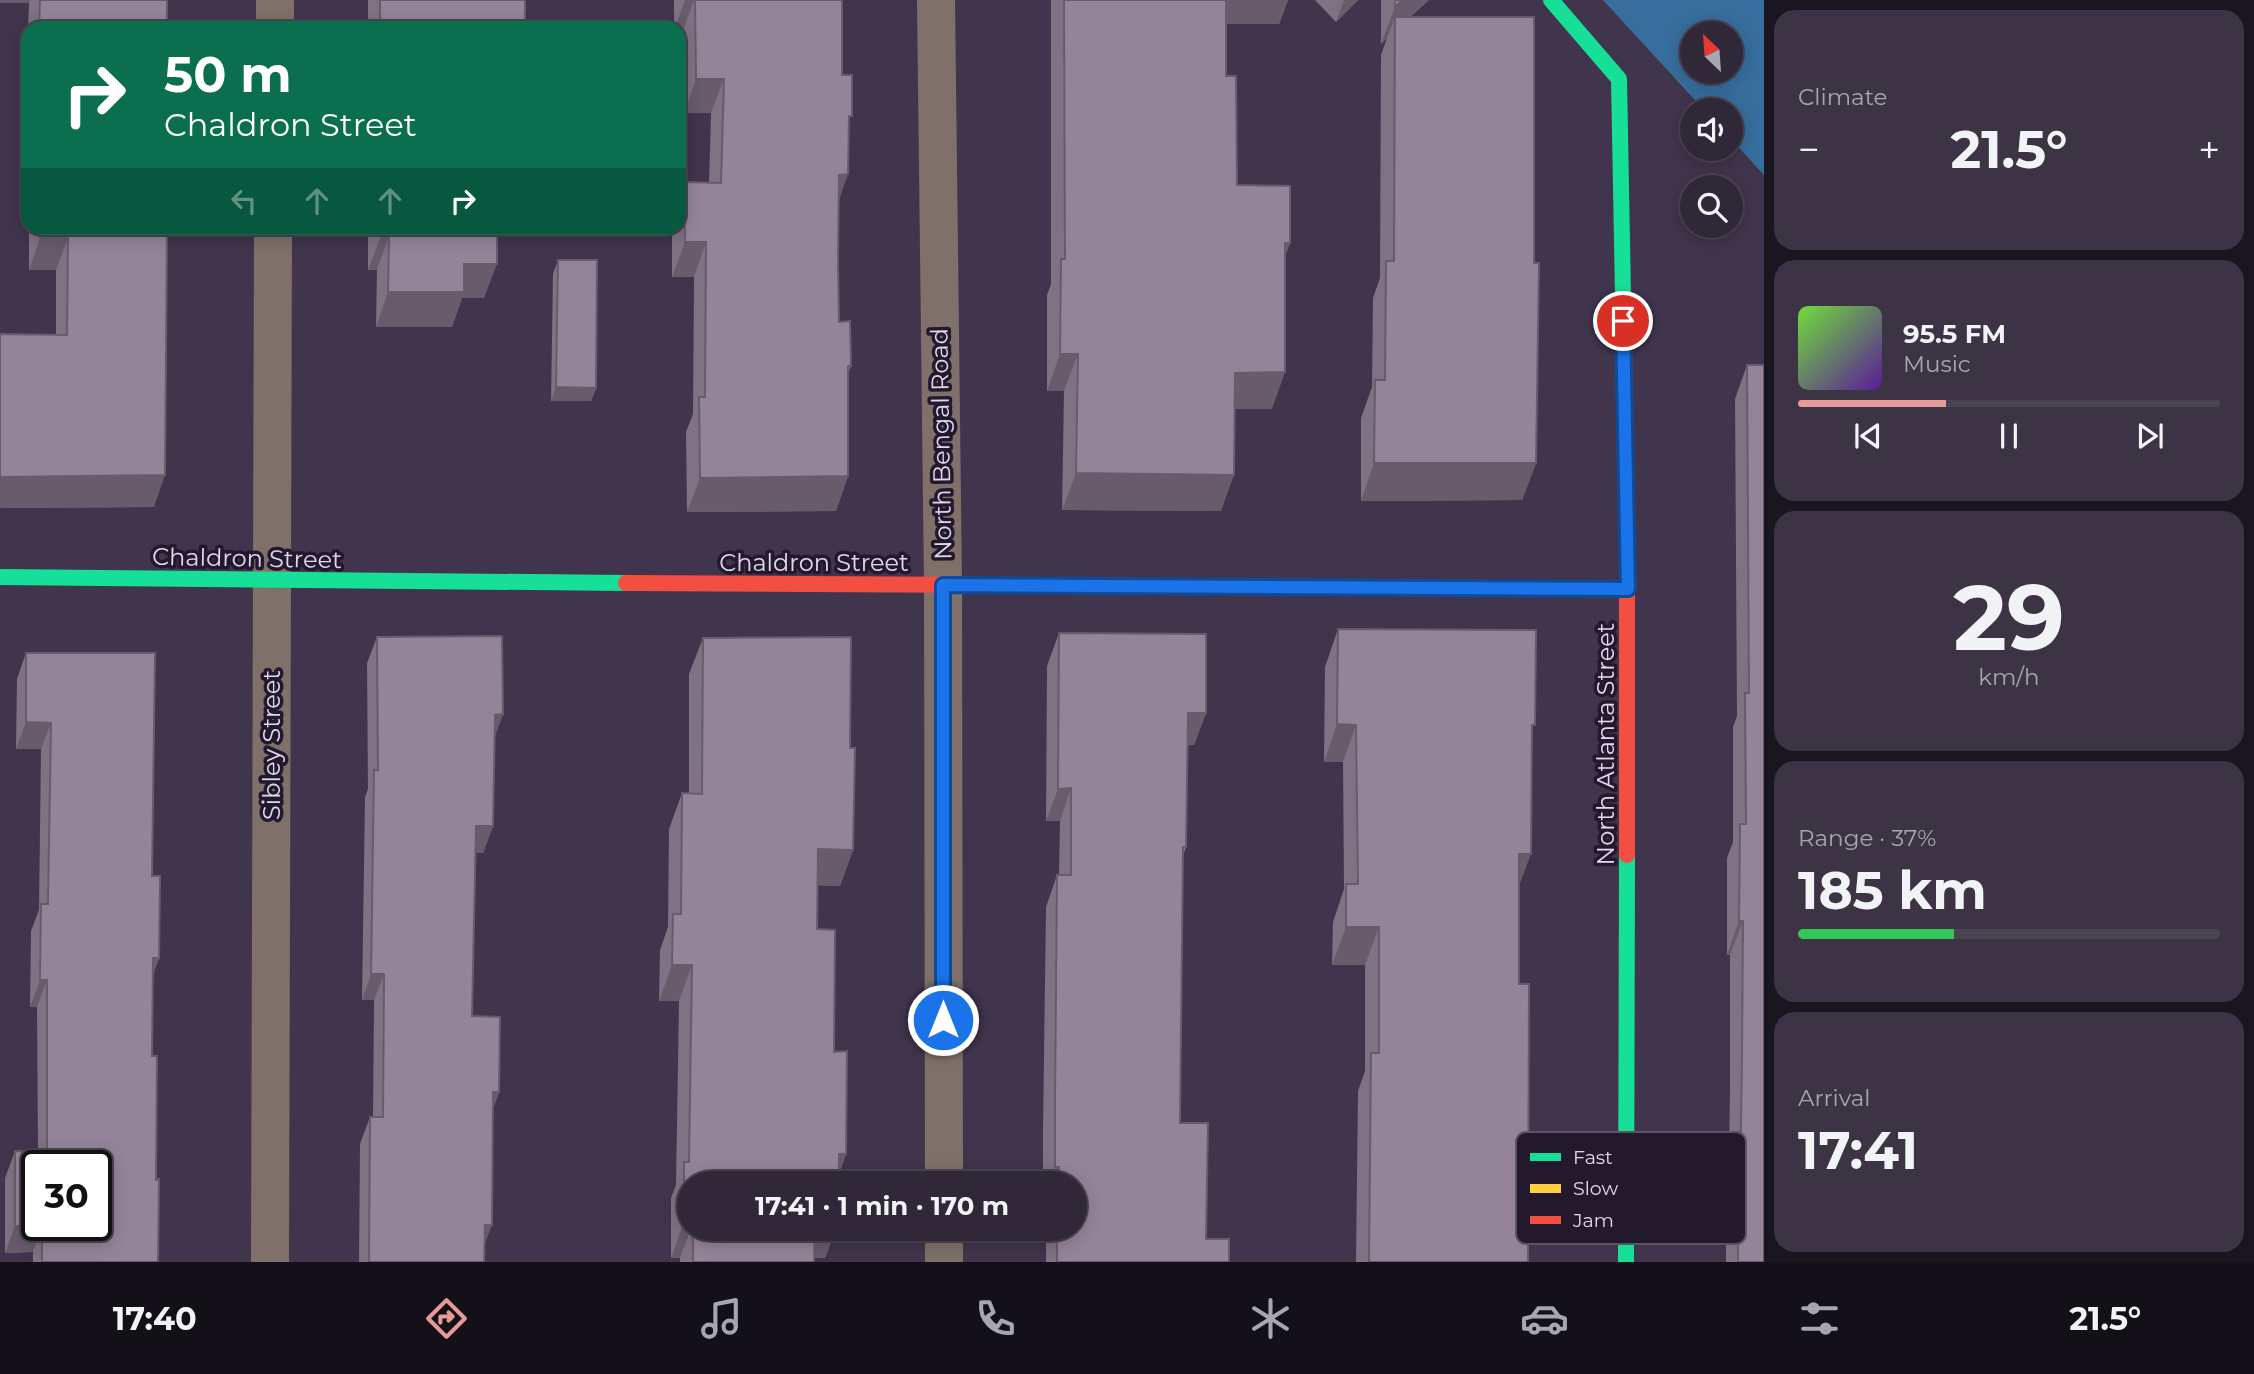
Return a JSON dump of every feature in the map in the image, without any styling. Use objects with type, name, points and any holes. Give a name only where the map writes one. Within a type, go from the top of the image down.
[{"type":"street","points":[[275,0],[275,21]]},
{"type":"street","name":"North Bengal Road","points":[[936,0],[943,585],[944,1171]]},
{"type":"street","name":"North Atlanta Street","points":[[1551,0],[1619,79],[1628,589],[1626,1132]]},
{"type":"street","name":"Sibley Street","points":[[270,1262],[273,235]]},
{"type":"street","name":"Chaldron Street","points":[[0,577],[1628,589]]},
{"type":"street","points":[[944,1241],[944,1262]]},
{"type":"street","name":"North Atlanta Street","points":[[1626,1244],[1626,1262]]},
{"type":"water","points":[[1603,0],[1764,0],[1764,175],[1743,152],[1743,98],[1693,98],[1680,84],[1743,84],[1743,21],[1680,21],[1680,84]]},
{"type":"building","points":[[40,0],[167,0],[167,21],[39,21]]},
{"type":"building","points":[[380,0],[525,0],[525,21],[380,21]]},
{"type":"building","points":[[695,0],[842,0],[842,75],[852,75],[848,174],[839,175],[838,262],[839,322],[850,321],[848,476],[700,478],[699,397],[705,397],[706,242],[685,242],[686,182],[721,183],[724,79],[696,79]]},
{"type":"building","points":[[1064,0],[1226,0],[1226,76],[1236,76],[1237,185],[1290,186],[1290,243],[1285,243],[1285,372],[1235,373],[1234,475],[1076,473],[1078,354],[1060,354],[1061,259],[1065,259]]},
{"type":"building","points":[[1395,17],[1534,17],[1534,263],[1539,263],[1536,463],[1374,463],[1375,380],[1385,380],[1386,261],[1394,261]]},
{"type":"building","points":[[40,235],[167,235],[165,475],[0,477],[0,334],[67,335],[68,238],[40,238]]},
{"type":"building","points":[[497,235],[497,264],[464,264],[464,292],[388,292],[389,236],[381,236]]},
{"type":"building","points":[[558,260],[597,260],[596,388],[556,387]]},
{"type":"building","points":[[1747,365],[1764,365],[1764,1262],[1738,1262],[1738,1244],[1746,1244],[1746,1132],[1741,1132],[1743,921],[1739,921],[1740,824],[1746,824],[1745,693],[1749,693]]},
{"type":"building","points":[[1338,629],[1536,630],[1531,854],[1519,854],[1519,984],[1529,984],[1528,1132],[1516,1132],[1516,1244],[1528,1244],[1528,1262],[1369,1262],[1371,1053],[1379,1053],[1379,927],[1346,927],[1346,884],[1358,884],[1356,725],[1337,724]]},
{"type":"building","points":[[1059,633],[1206,634],[1206,713],[1188,713],[1186,847],[1183,847],[1180,1123],[1208,1123],[1206,1239],[1229,1239],[1229,1262],[1057,1262],[1057,1241],[1087,1241],[1087,1171],[1059,1171],[1059,1167],[1055,1167],[1057,875],[1071,875],[1071,788],[1058,789]]},
{"type":"building","points":[[502,636],[503,714],[495,715],[493,826],[476,826],[472,1016],[500,1017],[499,1092],[493,1092],[492,1225],[485,1225],[484,1262],[369,1262],[370,1117],[383,1117],[384,974],[371,974],[374,770],[378,770],[377,637]]},
{"type":"building","points":[[851,637],[850,748],[855,748],[853,850],[818,849],[817,929],[835,930],[834,1052],[847,1051],[846,1154],[839,1154],[839,1171],[684,1171],[684,1162],[689,1162],[692,965],[672,965],[673,914],[681,914],[682,793],[702,794],[703,638]]},
{"type":"building","points":[[26,653],[155,653],[152,876],[160,876],[159,958],[153,958],[152,1056],[157,1056],[158,1262],[42,1262],[42,1241],[112,1241],[112,1150],[47,1150],[47,980],[40,980],[41,904],[48,904],[51,723],[26,722]]},
{"type":"building","points":[[15,1151],[21,1151],[21,1226],[15,1226]]},
{"type":"building","points":[[693,1241],[815,1241],[814,1262],[693,1262]]},
{"type":"traffic: fast","points":[[1551,0],[1619,79],[1627,512]]},
{"type":"traffic: fast","points":[[0,577],[626,583]]},
{"type":"traffic: fast","points":[[1326,587],[1628,589]]},
{"type":"traffic: fast","points":[[1626,1132],[1627,855]]},
{"type":"traffic: fast","points":[[1626,1244],[1626,1262]]},
{"type":"traffic: slow","points":[[987,585],[1326,587]]},
{"type":"traffic: jam","points":[[1627,512],[1627,855]]},
{"type":"traffic: jam","points":[[626,583],[987,585]]},
{"type":"route","points":[[943,1020],[943,585],[1628,589],[1623,321]]}]
